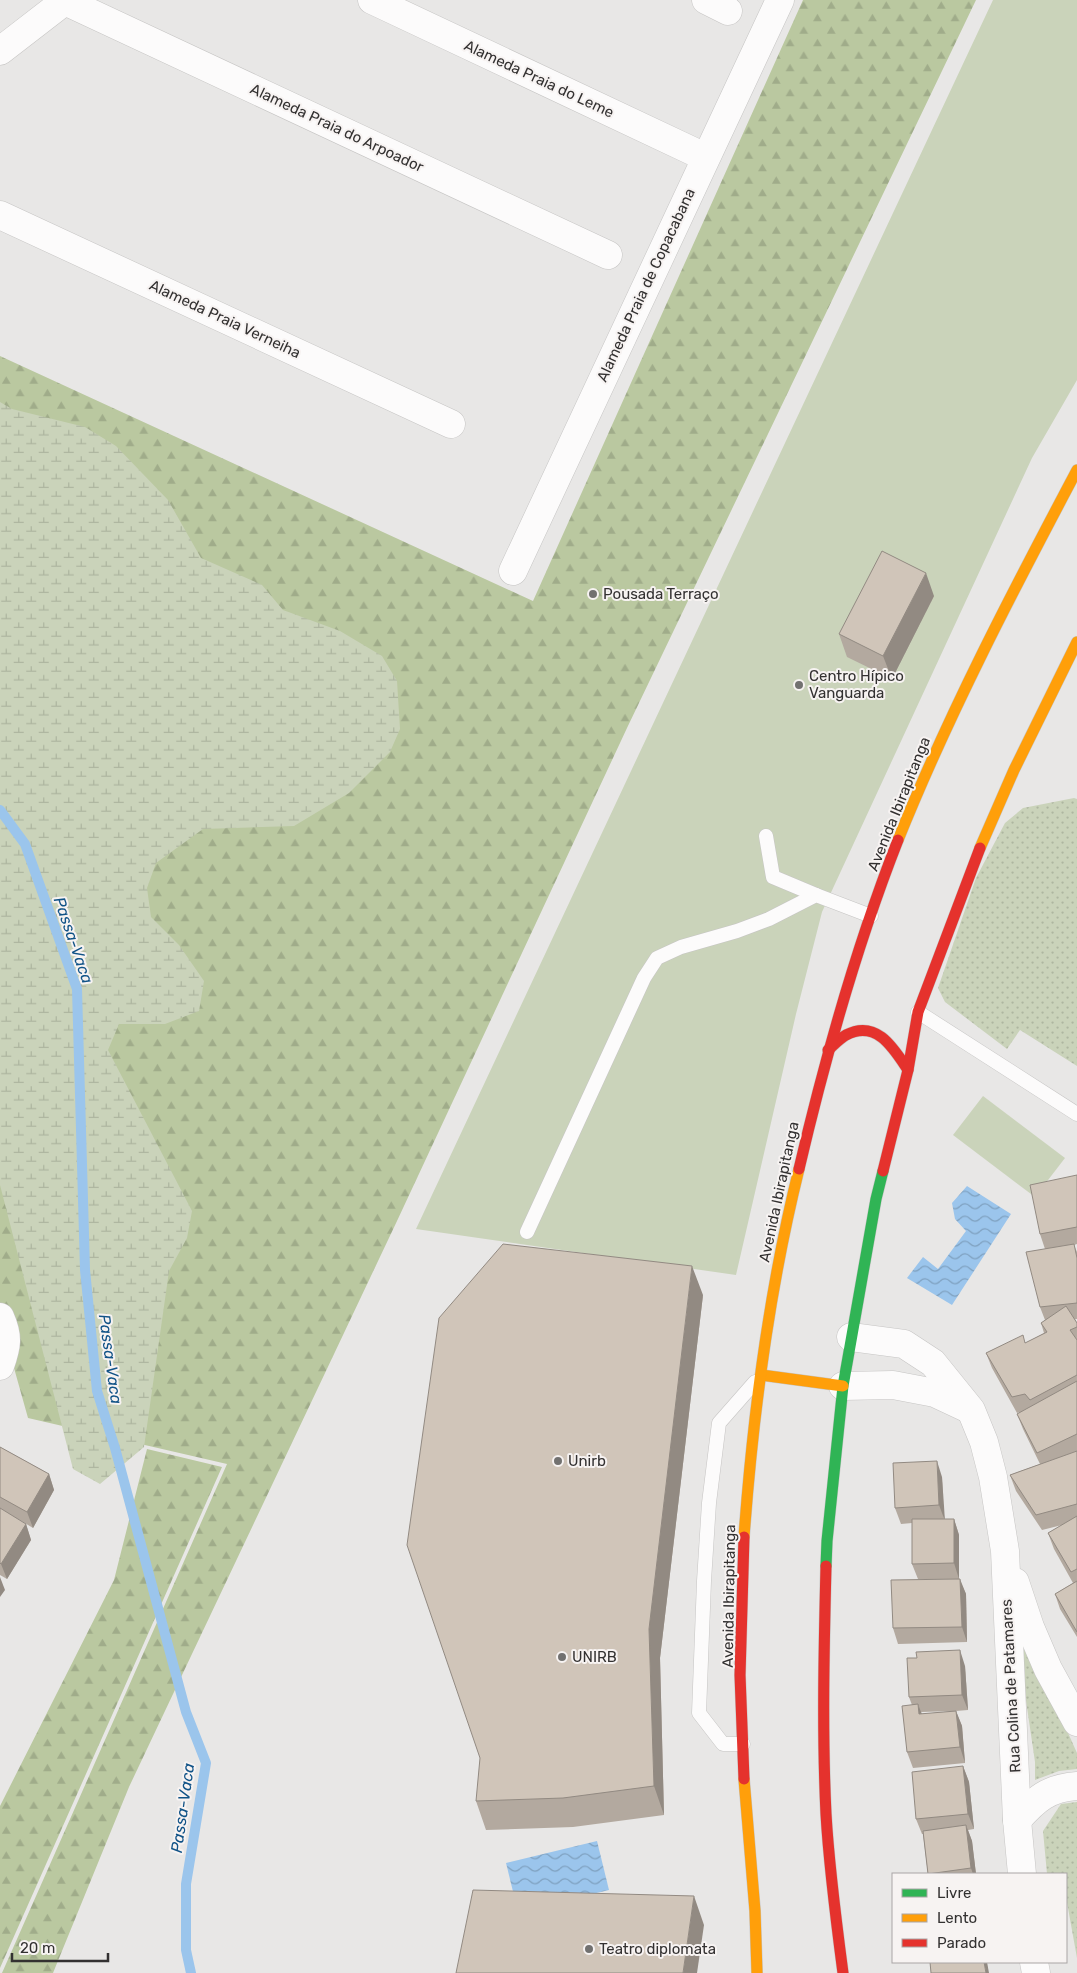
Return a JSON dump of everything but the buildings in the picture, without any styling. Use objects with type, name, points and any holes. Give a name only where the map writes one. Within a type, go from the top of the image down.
[{"type":"main road","name":"Avenida Ibirapitanga","points":[[757,1973],[757,1939],[743,1744],[741,1660],[744,1544],[748,1491],[772,1294],[795,1179],[828,1050],[871,916],[904,825],[941,740],[1024,571],[1077,470]]},
{"type":"main road","points":[[843,1973],[832,1885],[826,1813],[824,1725],[827,1541],[843,1386],[851,1337],[876,1199],[908,1070],[918,1012],[971,868],[1014,770],[1077,642]]},
{"type":"main road","points":[[828,1050],[843,1036],[853,1032],[879,1035],[890,1042],[908,1070]]},
{"type":"main road","points":[[761,1376],[843,1386]]},
{"type":"street","points":[[0,51],[65,0]]},
{"type":"street","name":"Alameda Praia do Arpoador","points":[[65,0],[608,255]]},
{"type":"street","name":"Alameda Praia do Leme","points":[[372,0],[706,158]]},
{"type":"street","name":"Alameda Praia de Copacabana","points":[[513,571],[780,0]]},
{"type":"street","name":"Alameda Praia Verneiha","points":[[0,215],[451,424]]},
{"type":"street","points":[[0,1317],[6,1330],[7,1346],[0,1366]]},
{"type":"street","name":"Rua Colina de Patamares","points":[[851,1337],[904,1344],[933,1363],[970,1410],[984,1442],[993,1477],[1004,1551],[1017,1820],[1022,1873]]},
{"type":"street","points":[[843,1386],[893,1385],[935,1393],[970,1410]]},
{"type":"street","name":"Rua Colina de Patamares","points":[[1004,1551],[1030,1628],[1048,1669],[1077,1722]]},
{"type":"street","points":[[1017,1820],[1033,1802],[1049,1791],[1077,1786]]},
{"type":"lane","points":[[766,836],[773,877],[871,916]]},
{"type":"lane","points":[[527,1232],[644,978],[657,958],[681,946],[738,930],[769,918],[816,895]]},
{"type":"lane","points":[[918,1012],[1077,1114]]},
{"type":"lane","points":[[743,1744],[723,1744],[699,1713],[704,1581],[709,1503],[719,1423],[761,1376]]},
{"type":"green space","points":[[803,0],[976,0],[627,728],[397,1221],[129,1787],[53,1973],[2,1973],[227,1464],[28,1418],[0,1318],[0,356],[533,601]]},
{"type":"green space","name":"Centro Hípico Vanguarda","points":[[993,0],[1077,0],[1077,380],[1032,458],[822,912],[796,1014],[736,1275],[416,1229]]},
{"type":"green space","points":[[0,402],[12,409],[85,427],[116,446],[168,500],[201,558],[262,585],[283,610],[340,631],[382,656],[397,681],[400,729],[390,752],[349,793],[294,826],[203,829],[156,863],[147,888],[151,917],[179,945],[204,981],[199,1011],[165,1024],[119,1024],[108,1050],[192,1211],[187,1238],[169,1271],[144,1447],[100,1484],[73,1469],[0,1185]]},
{"type":"green space","points":[[1077,799],[1077,1066],[1020,1030],[1007,1049],[945,1002],[938,988],[976,878],[1005,823],[1023,808]]},
{"type":"green space","points":[[983,1096],[1065,1158],[1035,1197],[953,1135]]},
{"type":"green space","points":[[147,1449],[222,1467],[0,1968],[0,1806],[114,1580]]},
{"type":"green space","points":[[1025,1644],[1052,1697],[1077,1753],[1077,1769],[1059,1771],[1035,1780],[1035,1762],[1018,1646]]},
{"type":"green space","points":[[1077,1802],[1077,1958],[1067,1903],[1067,1873],[1047,1873],[1043,1831],[1061,1804]]},
{"type":"water","points":[[967,1186],[1011,1214],[952,1305],[907,1278],[923,1257],[938,1269],[966,1231],[955,1219],[952,1203]]},
{"type":"water","points":[[597,1841],[609,1890],[518,1912],[506,1863]]},
{"type":"waterway","name":"Passa-Vaca","points":[[0,810],[25,844],[77,989],[85,1270],[97,1391],[115,1448],[186,1712],[206,1763],[186,1884],[186,1950],[191,1973]]},
{"type":"traffic: fast","points":[[826,1566],[843,1386],[876,1199],[883,1171]]},
{"type":"traffic: slow","points":[[898,840],[960,699],[1077,470]]},
{"type":"traffic: slow","points":[[980,848],[1014,770],[1077,642]]},
{"type":"traffic: slow","points":[[744,1537],[757,1398],[779,1260],[799,1169]]},
{"type":"traffic: slow","points":[[761,1375],[843,1386]]},
{"type":"traffic: slow","points":[[744,1779],[755,1911],[757,1973]]},
{"type":"traffic: jam","points":[[799,1169],[842,1003],[868,921],[898,840]]},
{"type":"traffic: jam","points":[[883,1171],[908,1070],[918,1012],[980,848]]},
{"type":"traffic: jam","points":[[828,1050],[846,1035],[857,1031],[867,1031],[876,1034],[890,1045],[908,1070]]},
{"type":"traffic: jam","points":[[744,1537],[740,1675],[744,1779]]},
{"type":"traffic: jam","points":[[826,1566],[824,1659],[826,1814],[843,1973]]},
{"type":"place","name":"Pousada Terraço","points":[[593,594]]},
{"type":"place","name":"Centro Hípico Vanguarda","points":[[799,685]]},
{"type":"place","name":"Unirb","points":[[558,1461]]},
{"type":"place","name":"UNIRB","points":[[562,1657]]},
{"type":"place","name":"Teatro diplomata","points":[[589,1949]]}]
